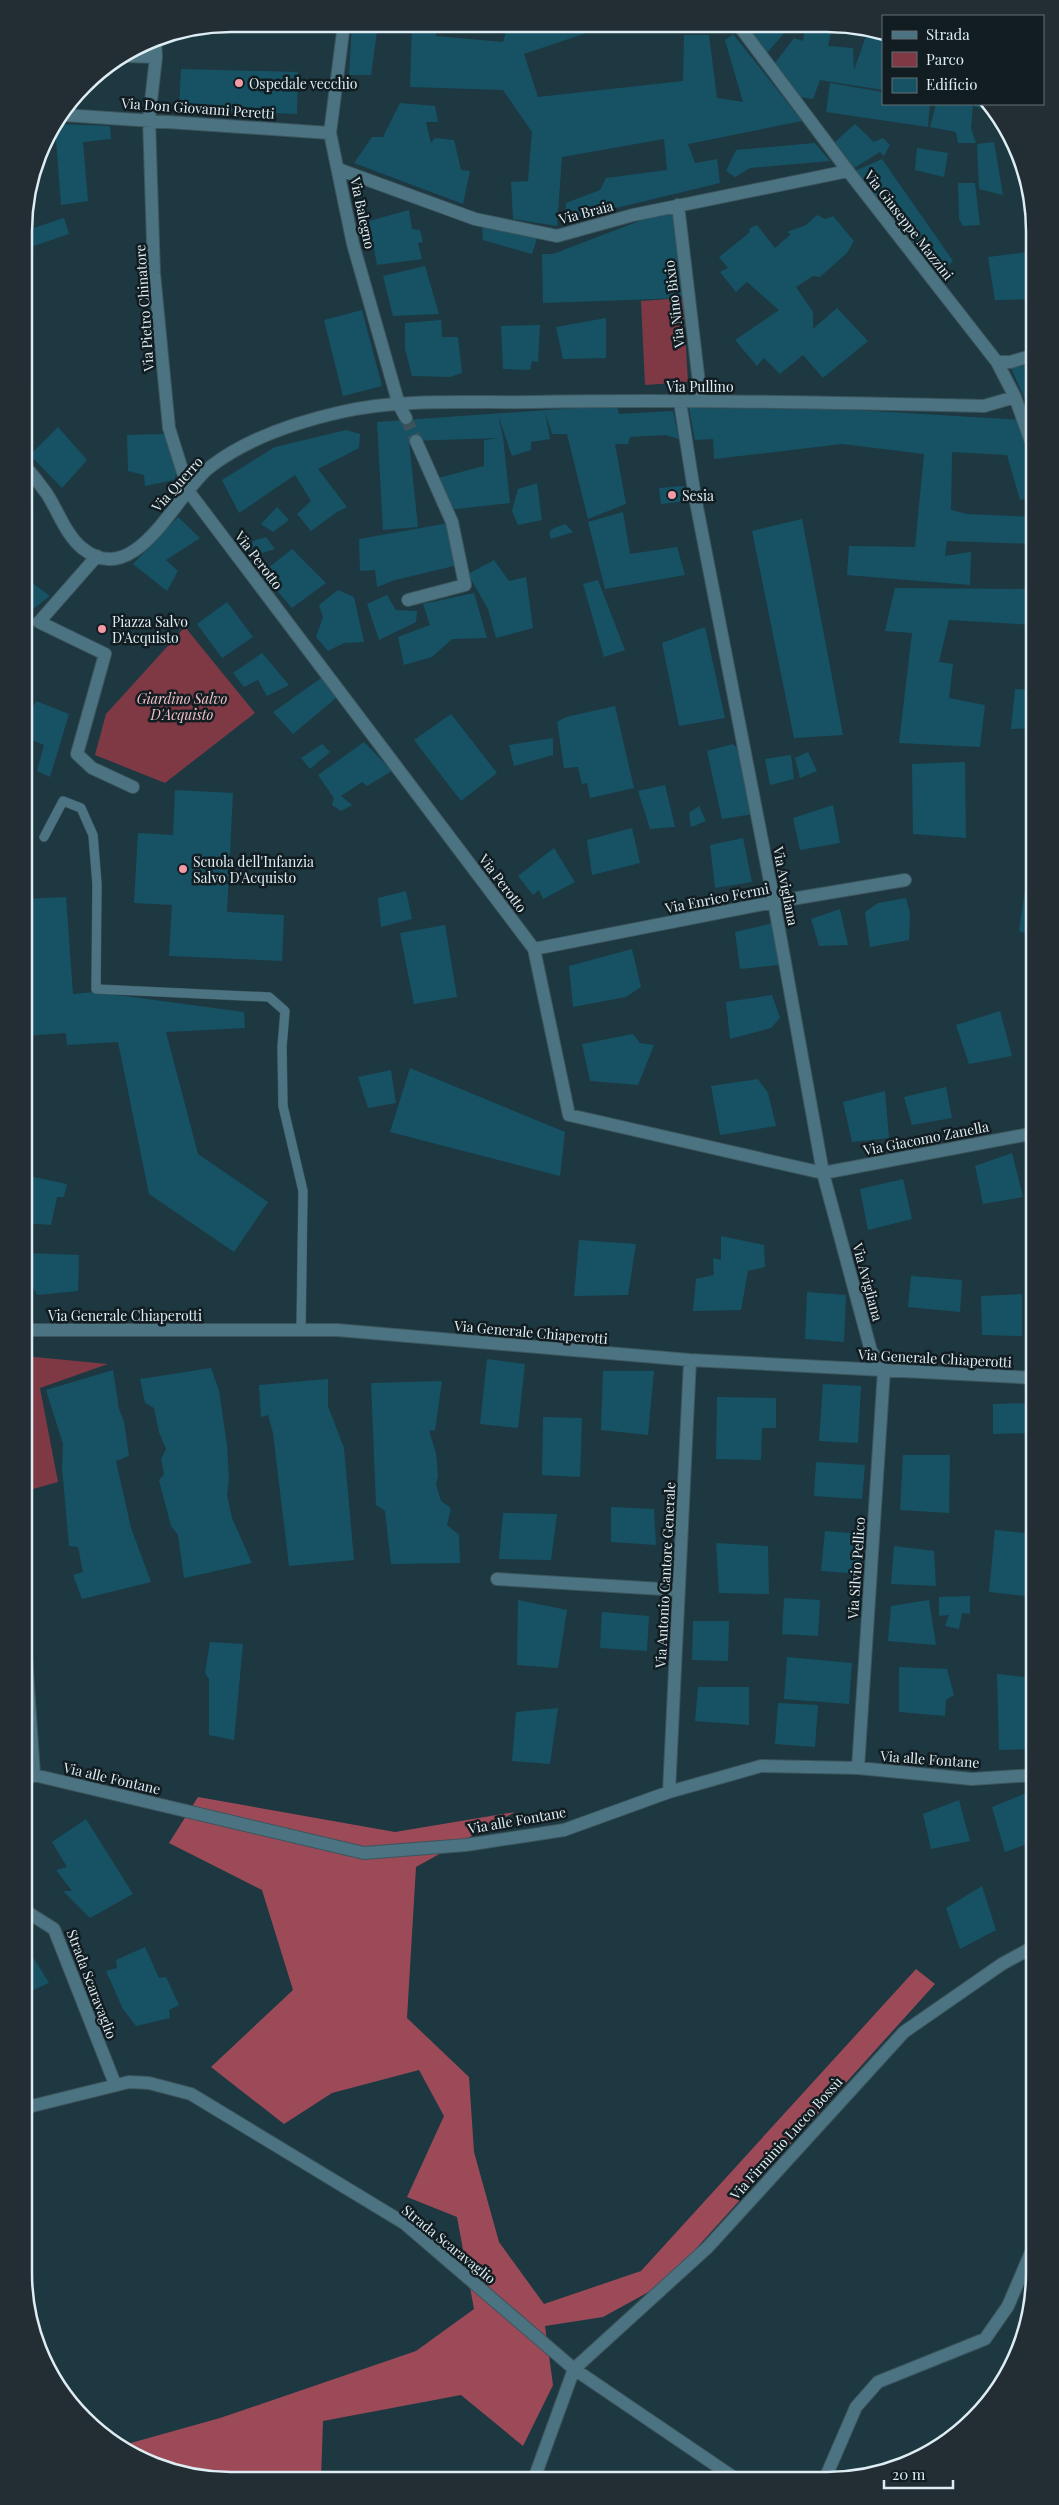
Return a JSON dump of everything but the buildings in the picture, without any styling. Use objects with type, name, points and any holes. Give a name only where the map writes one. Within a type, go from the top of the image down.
[{"type":"street","name":"Via Balegno","points":[[343,32],[330,133],[353,244],[399,405]]},
{"type":"street","name":"Via Giuseppe Mazzini","points":[[744,32],[848,171],[997,362],[1015,397],[1026,428]]},
{"type":"street","name":"Via Pietro Chinatore","points":[[156,48],[149,119],[154,273],[169,428],[189,492]]},
{"type":"street","points":[[137,56],[156,57]]},
{"type":"street","name":"Via Don Giovanni Peretti","points":[[70,115],[149,119],[330,133]]},
{"type":"street","name":"Via Braia","points":[[338,169],[475,219],[557,236],[632,215],[848,171]]},
{"type":"street","name":"Via Nino Bixio","points":[[678,205],[700,400]]},
{"type":"street","points":[[997,362],[1010,362],[1026,358]]},
{"type":"street","name":"Via Pullino","points":[[399,405],[600,401],[680,402],[700,400],[984,406],[1015,397]]},
{"type":"street","name":"Via Avigliana","points":[[680,402],[695,497],[774,902],[823,1173],[870,1351],[884,1370]]},
{"type":"street","points":[[399,405],[406,418]]},
{"type":"street","name":"Via Querro","points":[[97,556],[109,560],[121,558],[137,549],[154,533],[208,468],[243,447],[290,427],[343,411],[399,405]]},
{"type":"street","points":[[408,600],[465,585],[452,522],[416,441]]},
{"type":"street","points":[[32,477],[81,547],[97,556],[39,622],[105,654],[77,754],[92,768],[133,787]]},
{"type":"street","name":"Via Perotto","points":[[189,492],[534,949],[569,1115],[823,1173]]},
{"type":"street","name":"Via Enrico Fermi","points":[[534,949],[774,902],[906,880]]},
{"type":"street","name":"Via Giacomo Zanella","points":[[823,1173],[1026,1135]]},
{"type":"street","name":"Via Generale Chiaperotti","points":[[32,1330],[347,1331],[690,1360],[1026,1378]]},
{"type":"street","name":"Via Antonio Cantore Generale","points":[[669,1792],[690,1360]]},
{"type":"street","name":"Via Silvio Pellico","points":[[858,1768],[884,1370]]},
{"type":"street","points":[[497,1579],[679,1590]]},
{"type":"street","name":"Via alle Fontane","points":[[32,1779],[364,1853],[466,1845],[564,1830],[669,1792],[761,1766],[858,1768],[972,1779],[1026,1776]]},
{"type":"street","name":"Strada Scaravaglio","points":[[32,1915],[54,1928],[115,2084]]},
{"type":"street","name":"Via Firminio Lucco Bossù","points":[[574,2369],[708,2247],[904,2032],[1002,1964],[1026,1951]]},
{"type":"street","name":"Strada Scaravaglio","points":[[32,2106],[115,2084],[149,2083],[191,2094],[404,2223],[574,2369],[726,2472]]},
{"type":"street","points":[[828,2472],[856,2407],[878,2382],[985,2338],[1008,2306],[1026,2263]]},
{"type":"street","points":[[537,2472],[574,2369]]},
{"type":"lane","points":[[44,837],[63,801],[81,808],[93,835],[97,884],[96,989],[269,997],[285,1011],[282,1047],[283,1106],[304,1191],[301,1330]]},
{"type":"green space","points":[[683,298],[688,382],[645,385],[641,301]]},
{"type":"green space","name":"Giardino Salvo D'Acquisto","points":[[185,627],[255,713],[165,783],[95,755],[106,714]]},
{"type":"green space","points":[[32,1357],[108,1364],[40,1388],[58,1482],[32,1489]]},
{"type":"shaded area","points":[[198,1797],[395,1832],[515,1812],[416,1867],[407,2018],[469,2077],[474,2152],[499,2242],[544,2304],[641,2271],[916,1969],[935,1984],[665,2283],[603,2317],[545,2326],[553,2385],[523,2446],[461,2395],[323,2421],[321,2472],[218,2472],[193,2469],[167,2462],[128,2444],[220,2418],[416,2351],[474,2309],[457,2217],[407,2197],[444,2116],[419,2070],[332,2093],[284,2124],[211,2067],[293,1990],[262,1890],[169,1843]]},
{"type":"tunnel","points":[[406,418],[416,441]]},
{"type":"place","name":"Ospedale vecchio","points":[[239,83]]},
{"type":"place","name":"Sesia","points":[[672,495]]},
{"type":"place","name":"Piazza Salvo D'Acquisto","points":[[102,629]]},
{"type":"place","name":"Scuola dell'Infanzia Salvo D'Acquisto","points":[[183,869]]}]
